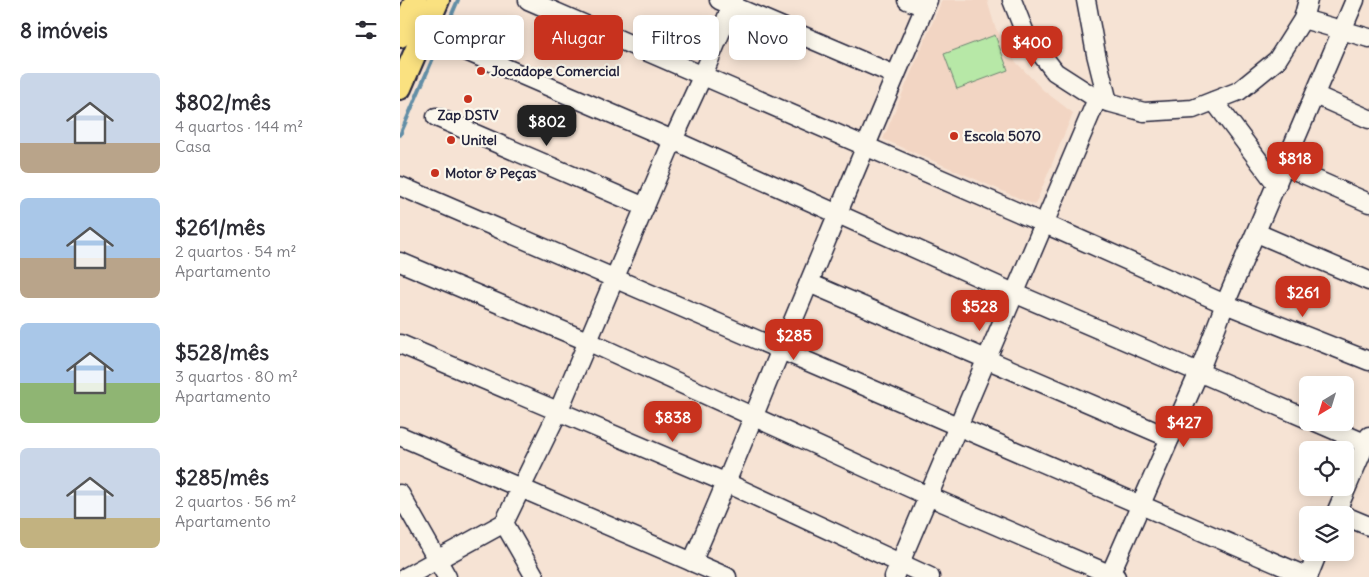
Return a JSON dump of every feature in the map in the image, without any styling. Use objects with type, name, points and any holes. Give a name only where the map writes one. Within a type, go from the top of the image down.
[{"type":"main road","points":[[400,36],[416,0]]},
{"type":"main road","points":[[400,88],[438,0]]},
{"type":"street","points":[[528,0],[867,146],[1226,304],[1369,361]]},
{"type":"street","points":[[692,562],[727,484],[926,4],[907,0]]},
{"type":"street","points":[[1012,0],[1024,33],[1056,72],[1103,100],[1144,112],[1193,109],[1239,91],[1277,60],[1303,19],[1308,0]]},
{"type":"street","points":[[896,570],[1014,293],[1103,100],[1086,0]]},
{"type":"street","points":[[400,262],[587,341],[928,496],[1112,576],[1355,0]]},
{"type":"street","points":[[406,577],[504,523],[558,412],[587,341],[616,278],[673,140],[703,75],[728,2],[895,75]]},
{"type":"street","points":[[1303,19],[1369,38]]},
{"type":"street","points":[[487,60],[673,140],[1014,293],[1299,415]]},
{"type":"street","points":[[1315,95],[1369,120]]},
{"type":"street","points":[[1214,101],[1277,185]]},
{"type":"street","points":[[436,117],[645,207]]},
{"type":"street","points":[[1285,166],[1369,203]]},
{"type":"street","points":[[400,186],[1308,577],[1314,561]]},
{"type":"street","points":[[1257,233],[1369,281]]},
{"type":"street","points":[[809,283],[1170,438]]},
{"type":"street","points":[[400,344],[727,484],[896,570],[930,577]]},
{"type":"street","points":[[1339,431],[1368,442],[1343,506]]},
{"type":"street","points":[[400,436],[727,577]]},
{"type":"street","points":[[400,494],[447,577]]},
{"type":"street","points":[[1354,520],[1369,526]]},
{"type":"street","points":[[504,523],[535,577]]},
{"type":"shaded area","points":[[942,0],[987,0],[995,27],[1015,61],[1043,90],[1073,113],[1035,205],[883,139]]},
{"type":"green space","points":[[995,35],[1008,70],[957,89],[944,54]]},
{"type":"waterway","points":[[400,135],[458,0]]},
{"type":"place","name":"Jocadope Comercial","points":[[481,71]]},
{"type":"place","name":"Zap DSTV","points":[[468,99]]},
{"type":"place","name":"Escola 5070","points":[[954,136]]},
{"type":"place","name":"Unitel","points":[[451,140]]},
{"type":"place","name":"Motor & Peças","points":[[435,173]]}]
